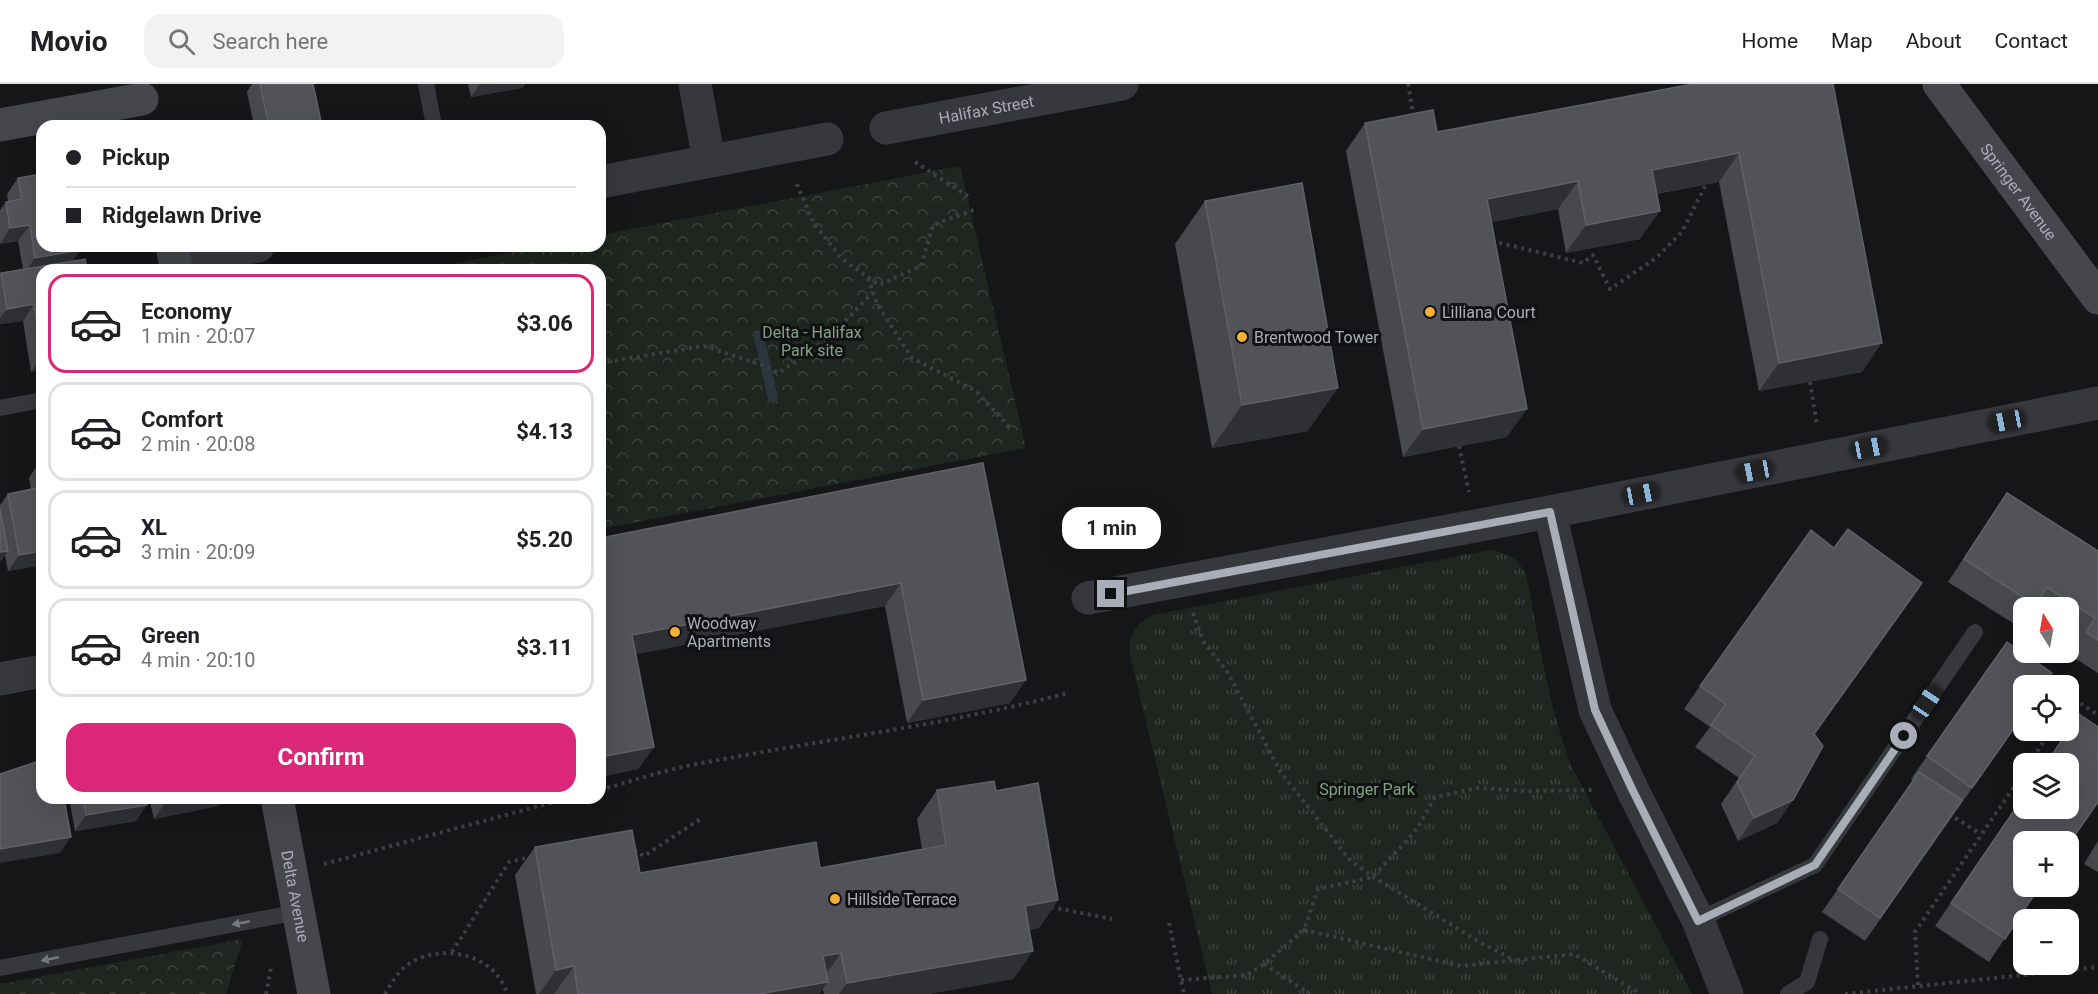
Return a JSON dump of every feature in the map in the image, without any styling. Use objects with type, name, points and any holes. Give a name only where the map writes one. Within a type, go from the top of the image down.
[{"type":"street","points":[[695,84],[709,161]]},
{"type":"street","name":"Halifax Street","points":[[886,128],[1122,84]]},
{"type":"street","name":"Springer Avenue","points":[[1939,84],[2098,298]]},
{"type":"street","points":[[0,125],[143,103]]},
{"type":"street","points":[[606,181],[827,139]]},
{"type":"street","points":[[174,259],[219,252]]},
{"type":"street","points":[[1088,598],[1550,512],[2098,403]]},
{"type":"street","points":[[1550,512],[1595,710],[1698,921],[1726,994]]},
{"type":"street","points":[[0,679],[36,672]]},
{"type":"street","name":"Delta Avenue","points":[[278,804],[314,994]]},
{"type":"lane","points":[[426,84],[433,120]]},
{"type":"lane","points":[[0,408],[36,401]]},
{"type":"lane","points":[[1698,921],[1815,865],[1975,632]]},
{"type":"lane","points":[[0,968],[299,912]]},
{"type":"lane","points":[[1788,994],[1807,982],[1820,939]]},
{"type":"path","points":[[1408,84],[1416,127]]},
{"type":"path","points":[[915,162],[971,198]]},
{"type":"path","points":[[798,184],[813,222],[843,259],[879,285],[921,266],[933,225],[974,210]]},
{"type":"path","points":[[1487,240],[1583,263],[1593,255],[1610,289],[1656,258],[1682,232],[1706,184]]},
{"type":"path","points":[[868,277],[877,304],[912,358],[976,391],[1011,429]]},
{"type":"path","points":[[606,362],[704,346],[765,366],[778,373],[830,337],[873,292]]},
{"type":"path","points":[[1810,382],[1818,425]]},
{"type":"path","points":[[1459,446],[1469,493]]},
{"type":"path","points":[[1193,613],[1203,641],[1228,673],[1280,771],[1349,859],[1373,877],[1515,961]]},
{"type":"path","points":[[2035,672],[2039,675]]},
{"type":"path","points":[[606,787],[694,764],[904,729],[1013,708],[1068,693]]},
{"type":"path","points":[[2079,702],[2098,715]]},
{"type":"path","points":[[1181,980],[1247,975],[1264,964],[1304,930],[1318,889],[1373,877],[1417,829],[1435,797],[1478,788],[1525,791],[1578,789],[1633,791]]},
{"type":"path","points":[[1918,986],[1915,932],[2013,788]]},
{"type":"path","points":[[317,866],[546,804]]},
{"type":"path","points":[[1941,809],[1981,834]]},
{"type":"path","points":[[627,847],[644,856],[702,818]]},
{"type":"path","points":[[452,952],[509,862],[531,857]]},
{"type":"path","points":[[1045,905],[1112,919]]},
{"type":"path","points":[[1169,923],[1184,994]]},
{"type":"path","points":[[1304,930],[1461,966],[1574,954],[1641,994]]},
{"type":"path","points":[[385,994],[395,976],[411,962],[431,954],[452,952],[474,958],[493,971],[507,994]]},
{"type":"path","points":[[266,994],[271,971],[270,960]]},
{"type":"path","points":[[1264,964],[1310,994]]},
{"type":"path","points":[[1845,994],[2098,967]]},
{"type":"green space","name":"Delta - Halifax Park site","points":[[960,166],[1026,448],[606,528],[606,264],[450,264],[514,252],[606,252],[606,234]]},
{"type":"green space","name":"Springer Park","points":[[1490,550],[1511,557],[1526,574],[1550,696],[1572,767],[1692,994],[1212,994],[1129,652],[1130,639],[1135,629],[1142,621],[1153,615]]},
{"type":"green space","points":[[243,939],[226,994],[0,994],[0,984]]},
{"type":"building","points":[[260,84],[313,84],[321,120],[268,120]]},
{"type":"building","name":"Lilliana Court","points":[[1693,84],[1833,84],[1882,343],[1779,363],[1739,153],[1652,170],[1660,211],[1586,225],[1578,181],[1487,199],[1527,409],[1423,429],[1365,123],[1433,110],[1437,132]]},
{"type":"building","points":[[36,175],[36,252],[69,252],[35,258],[30,225],[10,228],[6,202],[22,199],[18,178]]},
{"type":"building","points":[[1302,183],[1338,388],[1242,405],[1205,201]]},
{"type":"building","points":[[85,259],[86,264],[55,264]]},
{"type":"building","points":[[36,267],[36,316],[34,304],[7,309],[1,273]]},
{"type":"building","name":"Woodway Apartments","points":[[983,463],[1026,680],[923,700],[901,583],[632,635],[654,747],[606,756],[606,537]]},
{"type":"building","points":[[36,488],[36,552],[19,555],[8,494]]},
{"type":"building","points":[[2007,493],[2098,551],[2098,640],[2086,632],[2095,618],[2079,608],[2079,597],[2062,597],[2047,587],[2040,597],[2023,597],[1964,559]]},
{"type":"building","points":[[0,509],[8,551],[0,552]]},
{"type":"building","points":[[1848,529],[1922,583],[1814,734],[1823,746],[1793,800],[1754,818],[1737,782],[1755,756],[1711,725],[1726,704],[1700,686],[1811,530],[1834,548]]},
{"type":"building","points":[[2007,642],[2013,646],[2013,663],[2037,663],[2052,673],[2051,675],[2013,675],[2013,730],[1972,788],[1927,756]]},
{"type":"building","points":[[2079,714],[2098,727],[2098,802],[2078,831],[2013,831],[2013,897],[2033,897],[2025,909],[2013,909],[2013,927],[2005,939],[1951,903],[2013,812],[2013,819],[2079,819],[2079,753],[2053,753],[2061,741],[2079,741]]},
{"type":"building","points":[[36,762],[36,804],[65,804],[71,837],[0,849],[0,774]]},
{"type":"building","points":[[1919,772],[1962,800],[1880,918],[1838,889]]},
{"type":"building","name":"Hillside Terrace","points":[[994,781],[996,791],[1038,783],[1058,900],[1025,906],[1033,951],[847,983],[841,953],[823,956],[828,982],[759,994],[578,994],[574,966],[556,970],[535,847],[632,830],[640,873],[816,842],[820,868],[946,845],[937,790]]},
{"type":"building","points":[[84,804],[147,804],[147,805],[86,815]]},
{"type":"waterway","points":[[759,337],[773,398]]},
{"type":"place","name":"Lilliana Court","points":[[1430,312]]},
{"type":"place","name":"Brentwood Tower","points":[[1242,337]]},
{"type":"place","name":"Woodway Apartments","points":[[675,632]]},
{"type":"place","name":"Hillside Terrace","points":[[835,899]]},
{"type":"route","points":[[1111,594],[1550,512],[1595,710],[1698,921],[1815,865],[1904,736]]}]
